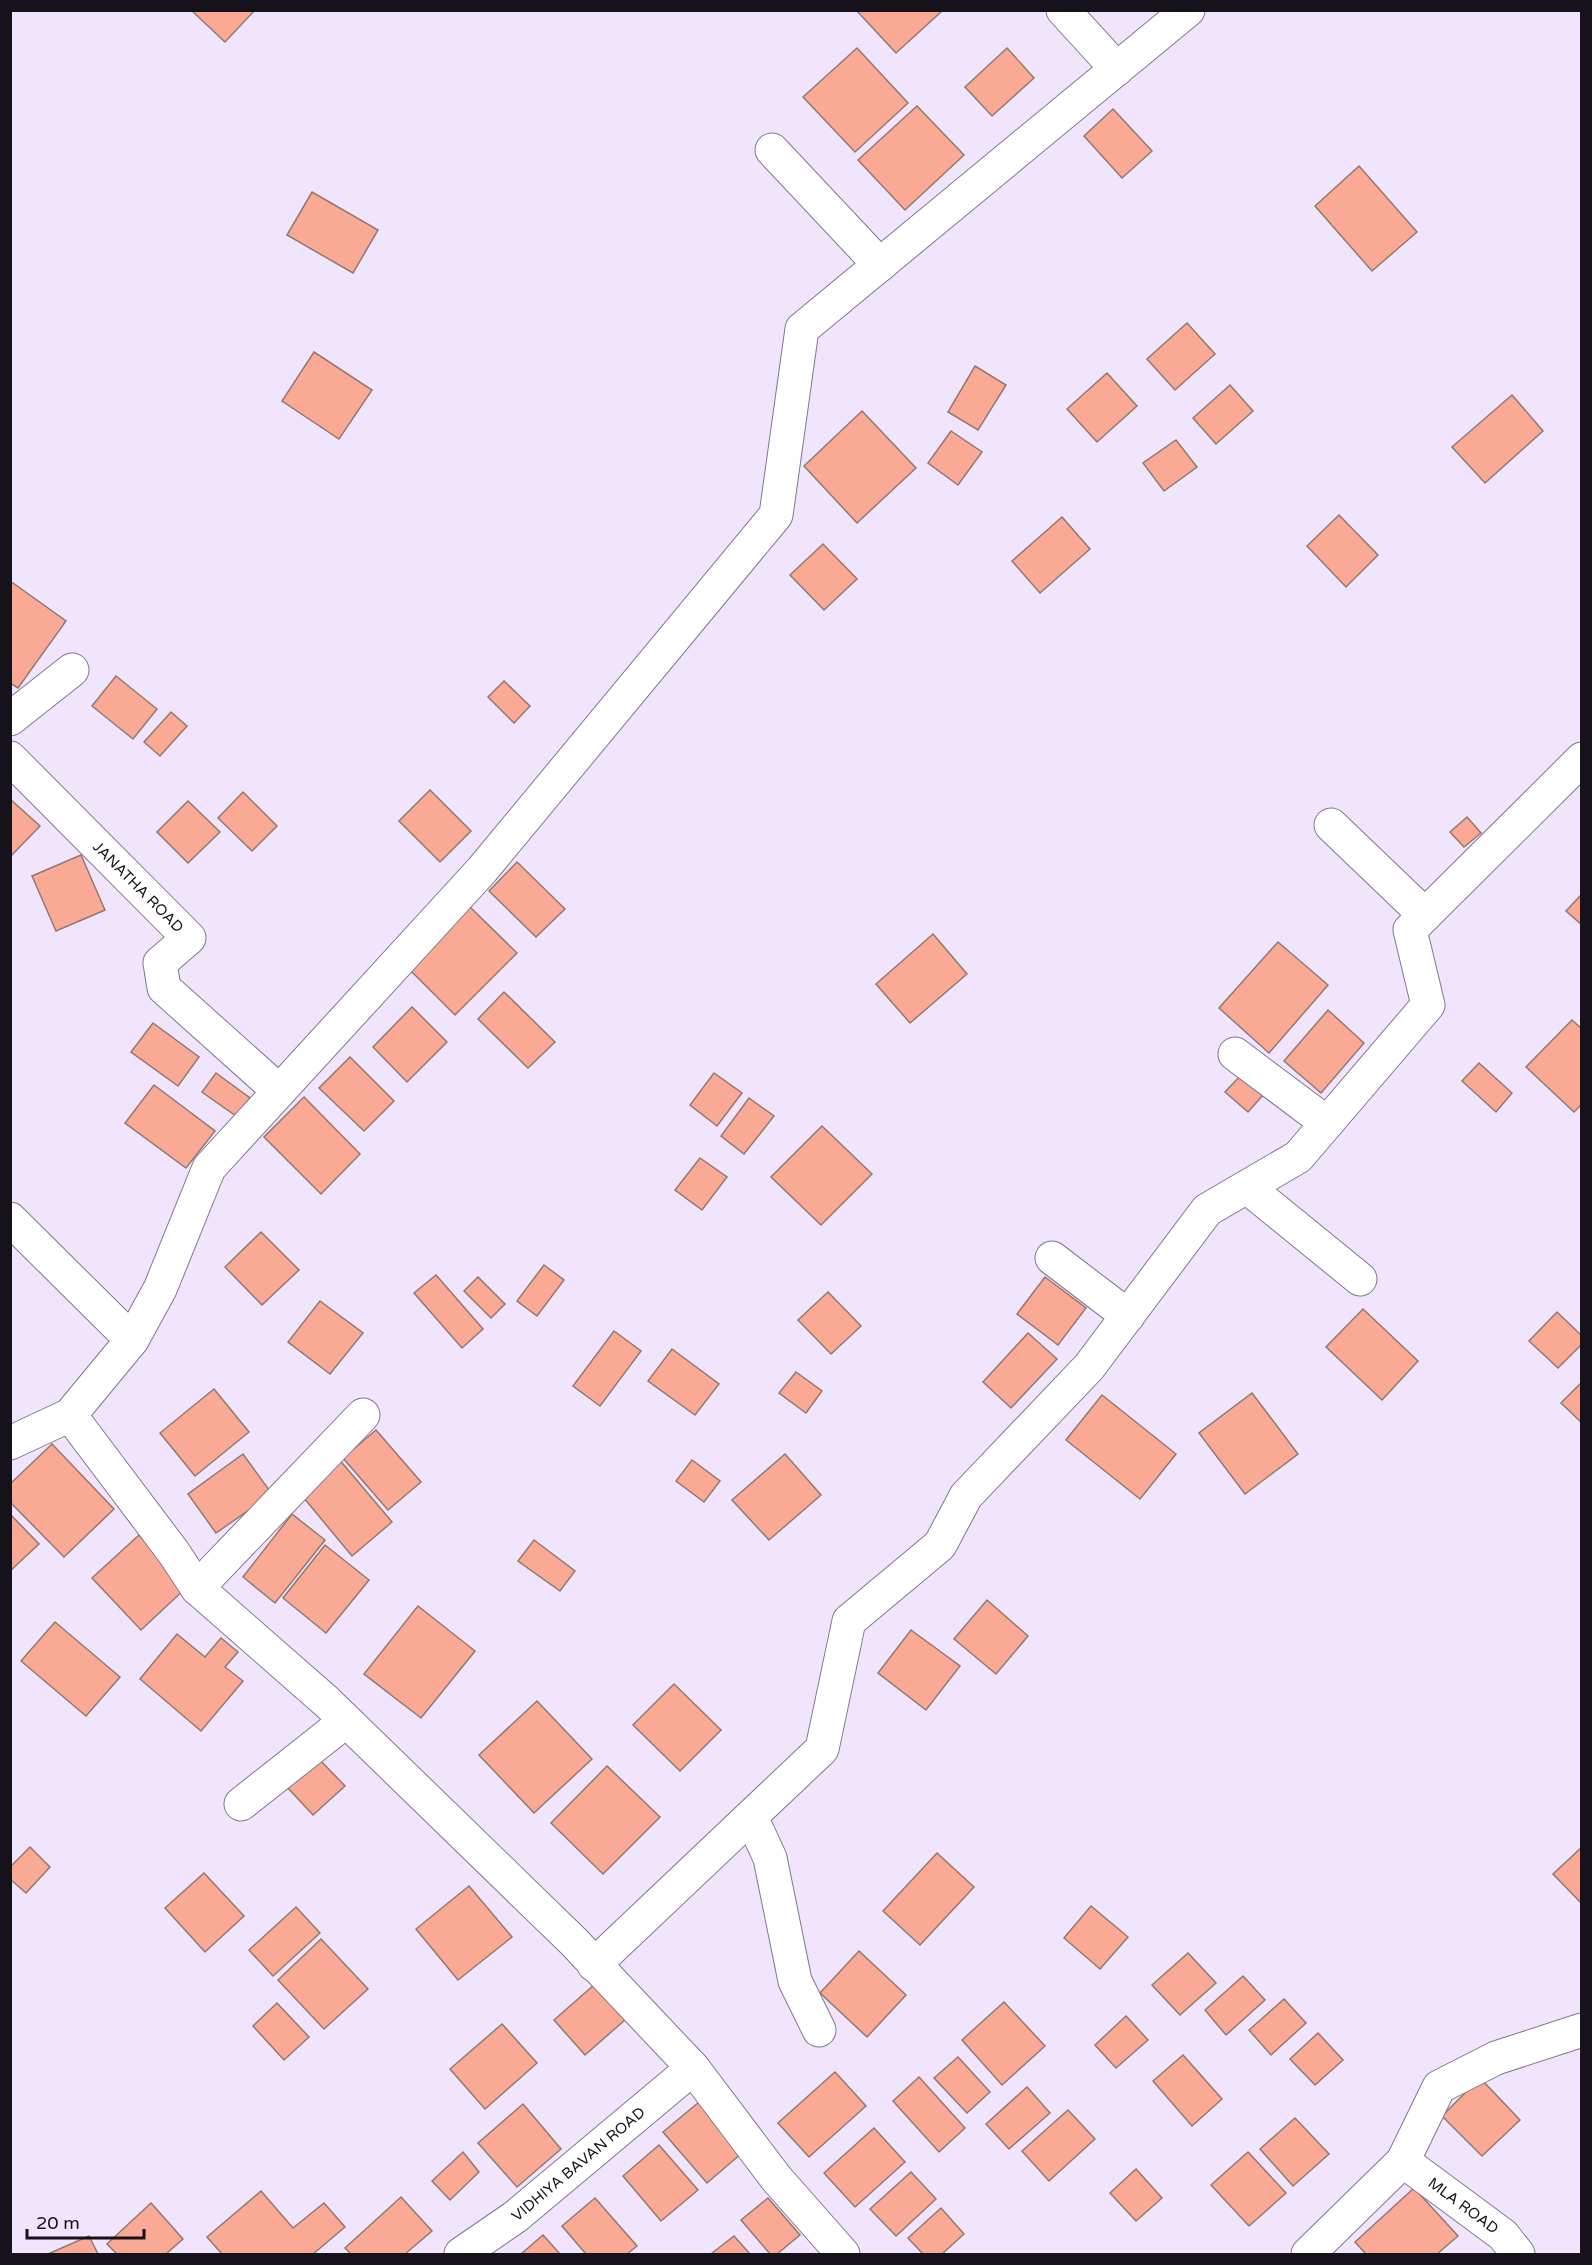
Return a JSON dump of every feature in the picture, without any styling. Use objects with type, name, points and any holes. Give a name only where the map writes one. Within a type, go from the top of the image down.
[{"type":"street","points":[[1063,10],[1117,69]]},
{"type":"street","points":[[10,1443],[70,1415],[132,1340],[160,1289],[209,1168],[482,870],[776,515],[802,329],[1188,10]]},
{"type":"street","points":[[772,150],[880,265]]},
{"type":"street","points":[[10,719],[72,670]]},
{"type":"street","name":"JANATHA ROAD","points":[[10,758],[189,938],[159,963],[164,988],[279,1091]]},
{"type":"street","points":[[594,1965],[822,1749],[849,1622],[940,1545],[966,1496],[1089,1367],[1207,1210],[1298,1157],[1428,1005],[1410,930],[1581,759]]},
{"type":"street","points":[[1331,825],[1425,915]]},
{"type":"street","points":[[1235,1054],[1327,1124]]},
{"type":"street","points":[[1247,1187],[1360,1279]]},
{"type":"street","points":[[10,1219],[132,1340]]},
{"type":"street","points":[[1052,1258],[1128,1316]]},
{"type":"street","points":[[70,1415],[174,1553],[197,1588],[346,1721],[573,1942],[693,2067],[776,2178],[843,2254]]},
{"type":"street","points":[[197,1588],[363,1415]]},
{"type":"street","points":[[241,1804],[346,1721]]},
{"type":"street","points":[[751,1817],[770,1858],[795,1981],[819,2030]]},
{"type":"street","points":[[1308,2254],[1403,2161],[1439,2087],[1496,2058],[1581,2030]]},
{"type":"street","name":"VIDHIYA BAVAN ROAD","points":[[461,2254],[515,2217],[693,2067]]},
{"type":"street","name":"MLA ROAD","points":[[1403,2161],[1503,2235],[1518,2254]]},
{"type":"building","points":[[191,10],[255,10],[225,42]]},
{"type":"building","points":[[856,10],[941,10],[942,11],[896,53]]},
{"type":"building","points":[[857,48],[908,103],[855,152],[803,97]]},
{"type":"building","points":[[1007,48],[1034,78],[992,116],[965,87]]},
{"type":"building","points":[[917,106],[964,155],[905,210],[858,160]]},
{"type":"building","points":[[1113,109],[1152,151],[1122,178],[1084,136]]},
{"type":"building","points":[[1359,166],[1417,232],[1372,271],[1315,206]]},
{"type":"building","points":[[312,192],[378,230],[353,273],[287,235]]},
{"type":"building","points":[[1187,323],[1215,354],[1175,390],[1147,359]]},
{"type":"building","points":[[314,352],[372,390],[339,439],[282,401]]},
{"type":"building","points":[[975,366],[1006,385],[978,430],[948,412]]},
{"type":"building","points":[[1107,373],[1137,406],[1097,442],[1067,409]]},
{"type":"building","points":[[1230,385],[1253,411],[1216,444],[1193,418]]},
{"type":"building","points":[[1512,395],[1543,431],[1485,483],[1452,447]]},
{"type":"building","points":[[862,411],[916,468],[857,523],[804,466]]},
{"type":"building","points":[[951,431],[982,452],[958,485],[928,463]]},
{"type":"building","points":[[1176,440],[1197,467],[1164,491],[1143,463]]},
{"type":"building","points":[[1339,515],[1378,555],[1346,587],[1307,546]]},
{"type":"building","points":[[1062,517],[1090,549],[1040,593],[1012,561]]},
{"type":"building","points":[[823,544],[857,579],[824,610],[790,575]]},
{"type":"building","points":[[13,583],[66,621],[18,688],[10,683],[10,585]]},
{"type":"building","points":[[116,676],[157,709],[133,739],[92,706]]},
{"type":"building","points":[[504,681],[530,706],[514,723],[488,697]]},
{"type":"building","points":[[171,712],[187,726],[160,756],[144,742]]},
{"type":"building","points":[[430,790],[471,831],[440,862],[399,821]]},
{"type":"building","points":[[243,792],[277,826],[252,851],[218,818]]},
{"type":"building","points":[[10,799],[40,826],[10,857]]},
{"type":"building","points":[[188,801],[220,832],[188,863],[157,832]]},
{"type":"building","points":[[1467,817],[1481,833],[1464,847],[1450,832]]},
{"type":"building","points":[[81,855],[105,910],[56,931],[32,876]]},
{"type":"building","points":[[517,862],[565,909],[536,937],[489,891]]},
{"type":"building","points":[[1582,894],[1582,925],[1566,911]]},
{"type":"building","points":[[470,907],[517,953],[455,1015],[409,969]]},
{"type":"building","points":[[933,934],[967,974],[910,1023],[876,984]]},
{"type":"building","points":[[1278,942],[1328,985],[1269,1053],[1219,1008]]},
{"type":"building","points":[[504,992],[555,1042],[528,1068],[478,1019]]},
{"type":"building","points":[[412,1007],[447,1042],[407,1082],[373,1047]]},
{"type":"building","points":[[1328,1010],[1364,1043],[1321,1093],[1284,1061]]},
{"type":"building","points":[[1572,1020],[1582,1029],[1582,1104],[1574,1112],[1526,1067]]},
{"type":"building","points":[[153,1023],[199,1057],[178,1086],[131,1052]]},
{"type":"building","points":[[350,1057],[394,1101],[364,1131],[319,1088]]},
{"type":"building","points":[[1479,1063],[1512,1093],[1496,1112],[1462,1081]]},
{"type":"building","points":[[216,1073],[250,1098],[236,1116],[202,1092]]},
{"type":"building","points":[[714,1073],[742,1093],[717,1126],[690,1105]]},
{"type":"building","points":[[1242,1074],[1264,1094],[1248,1112],[1225,1092]]},
{"type":"building","points":[[154,1085],[215,1131],[186,1168],[125,1123]]},
{"type":"building","points":[[304,1097],[360,1154],[321,1194],[264,1137]]},
{"type":"building","points":[[749,1098],[774,1116],[744,1154],[721,1136]]},
{"type":"building","points":[[822,1126],[872,1174],[821,1225],[771,1177]]},
{"type":"building","points":[[700,1158],[727,1177],[702,1210],[675,1190]]},
{"type":"building","points":[[261,1232],[299,1270],[262,1305],[225,1267]]},
{"type":"building","points":[[544,1265],[564,1280],[537,1316],[517,1301]]},
{"type":"building","points":[[436,1275],[483,1329],[462,1348],[414,1293]]},
{"type":"building","points":[[478,1277],[505,1304],[491,1318],[464,1291]]},
{"type":"building","points":[[1045,1277],[1086,1308],[1058,1345],[1017,1314]]},
{"type":"building","points":[[828,1292],[861,1326],[831,1354],[798,1320]]},
{"type":"building","points":[[320,1301],[363,1333],[330,1374],[288,1342]]},
{"type":"building","points":[[1363,1309],[1418,1361],[1382,1400],[1326,1347]]},
{"type":"building","points":[[1557,1312],[1582,1336],[1582,1344],[1558,1368],[1529,1341]]},
{"type":"building","points":[[614,1331],[641,1351],[600,1406],[573,1386]]},
{"type":"building","points":[[1028,1333],[1057,1359],[1011,1408],[983,1382]]},
{"type":"building","points":[[672,1349],[719,1384],[695,1415],[648,1381]]},
{"type":"building","points":[[796,1372],[822,1391],[806,1413],[779,1393]]},
{"type":"building","points":[[1582,1382],[1582,1423],[1561,1403]]},
{"type":"building","points":[[214,1389],[249,1432],[195,1476],[160,1433]]},
{"type":"building","points":[[1252,1393],[1298,1454],[1245,1494],[1199,1433]]},
{"type":"building","points":[[1102,1395],[1176,1454],[1140,1499],[1066,1440]]},
{"type":"building","points":[[376,1430],[421,1482],[388,1510],[343,1458]]},
{"type":"building","points":[[52,1444],[114,1509],[64,1557],[10,1502],[10,1484]]},
{"type":"building","points":[[243,1454],[272,1494],[216,1533],[188,1494]]},
{"type":"building","points":[[785,1454],[821,1495],[769,1540],[732,1500]]},
{"type":"building","points":[[338,1458],[392,1522],[352,1556],[299,1492]]},
{"type":"building","points":[[692,1460],[720,1481],[704,1502],[676,1481]]},
{"type":"building","points":[[10,1514],[39,1544],[10,1571]]},
{"type":"building","points":[[292,1514],[325,1540],[275,1603],[243,1577]]},
{"type":"building","points":[[139,1535],[187,1587],[141,1630],[92,1578]]},
{"type":"building","points":[[534,1540],[575,1571],[560,1591],[518,1561]]},
{"type":"building","points":[[325,1545],[369,1580],[326,1633],[283,1598]]},
{"type":"building","points":[[987,1600],[1028,1636],[996,1674],[954,1639]]},
{"type":"building","points":[[418,1606],[475,1651],[421,1718],[364,1674]]},
{"type":"building","points":[[55,1622],[120,1677],[86,1716],[21,1661]]},
{"type":"building","points":[[911,1630],[960,1666],[926,1710],[878,1673]]},
{"type":"building","points":[[177,1634],[205,1657],[221,1638],[238,1652],[225,1667],[243,1681],[201,1731],[140,1679]]},
{"type":"building","points":[[674,1684],[721,1730],[680,1771],[633,1725]]},
{"type":"building","points":[[537,1701],[592,1759],[534,1813],[479,1755]]},
{"type":"building","points":[[317,1757],[345,1786],[313,1815],[286,1786]]},
{"type":"building","points":[[607,1766],[660,1817],[603,1874],[551,1823]]},
{"type":"building","points":[[30,1847],[50,1867],[26,1893],[10,1879],[10,1867]]},
{"type":"building","points":[[1582,1847],[1582,1904],[1553,1874]]},
{"type":"building","points":[[937,1853],[974,1887],[920,1945],[883,1911]]},
{"type":"building","points":[[204,1873],[244,1916],[205,1952],[165,1908]]},
{"type":"building","points":[[469,1886],[512,1937],[458,1980],[416,1929]]},
{"type":"building","points":[[1091,1906],[1128,1937],[1100,1969],[1064,1938]]},
{"type":"building","points":[[296,1907],[320,1933],[273,1976],[249,1950]]},
{"type":"building","points":[[321,1939],[368,1989],[324,2029],[278,1980]]},
{"type":"building","points":[[859,1951],[906,1995],[867,2037],[820,1993]]},
{"type":"building","points":[[1188,1953],[1216,1983],[1180,2015],[1152,1985]]},
{"type":"building","points":[[1243,1976],[1265,2000],[1226,2035],[1205,2010]]},
{"type":"building","points":[[594,1985],[626,2019],[585,2055],[554,2020]]},
{"type":"building","points":[[1284,1999],[1306,2023],[1271,2055],[1249,2030]]},
{"type":"building","points":[[1004,2002],[1045,2046],[1002,2085],[962,2040]]},
{"type":"building","points":[[277,2003],[309,2037],[284,2060],[253,2026]]},
{"type":"building","points":[[1126,2016],[1148,2040],[1116,2068],[1095,2045]]},
{"type":"building","points":[[502,2024],[537,2063],[485,2109],[450,2069]]},
{"type":"building","points":[[1318,2033],[1343,2060],[1315,2085],[1290,2059]]},
{"type":"building","points":[[1183,2055],[1222,2099],[1192,2126],[1153,2081]]},
{"type":"building","points":[[958,2057],[990,2092],[967,2113],[934,2078]]},
{"type":"building","points":[[835,2072],[866,2106],[809,2157],[778,2123]]},
{"type":"building","points":[[919,2077],[965,2128],[939,2152],[893,2101]]},
{"type":"building","points":[[1480,2078],[1520,2120],[1482,2156],[1442,2116]]},
{"type":"building","points":[[1027,2087],[1050,2113],[1009,2149],[986,2124]]},
{"type":"building","points":[[699,2102],[742,2153],[707,2183],[663,2132]]},
{"type":"building","points":[[523,2104],[561,2149],[517,2187],[478,2143]]},
{"type":"building","points":[[1068,2110],[1095,2139],[1049,2181],[1022,2151]]},
{"type":"building","points":[[1295,2118],[1329,2154],[1293,2186],[1260,2149]]},
{"type":"building","points":[[874,2128],[905,2162],[855,2207],[824,2173]]},
{"type":"building","points":[[659,2145],[698,2190],[661,2221],[623,2176]]},
{"type":"building","points":[[463,2152],[479,2172],[450,2200],[432,2181]]},
{"type":"building","points":[[1248,2152],[1286,2193],[1249,2226],[1211,2185]]},
{"type":"building","points":[[1136,2169],[1162,2198],[1136,2221],[1110,2193]]},
{"type":"building","points":[[911,2172],[936,2199],[896,2236],[870,2209]]},
{"type":"building","points":[[1414,2188],[1458,2236],[1437,2254],[1366,2254],[1355,2242]]},
{"type":"building","points":[[261,2191],[293,2228],[324,2203],[345,2227],[313,2254],[222,2254],[207,2237]]},
{"type":"building","points":[[401,2197],[432,2231],[405,2254],[351,2254],[345,2248]]},
{"type":"building","points":[[595,2198],[637,2246],[627,2254],[586,2254],[562,2226]]},
{"type":"building","points":[[768,2198],[800,2235],[777,2254],[770,2254],[741,2220]]},
{"type":"building","points":[[151,2203],[183,2239],[166,2254],[117,2254],[107,2244]]},
{"type":"building","points":[[941,2208],[964,2234],[942,2254],[923,2254],[908,2238]]},
{"type":"building","points":[[543,2235],[560,2254],[521,2254]]},
{"type":"building","points":[[89,2236],[98,2254],[48,2254]]},
{"type":"building","points":[[734,2236],[750,2254],[711,2254]]}]
